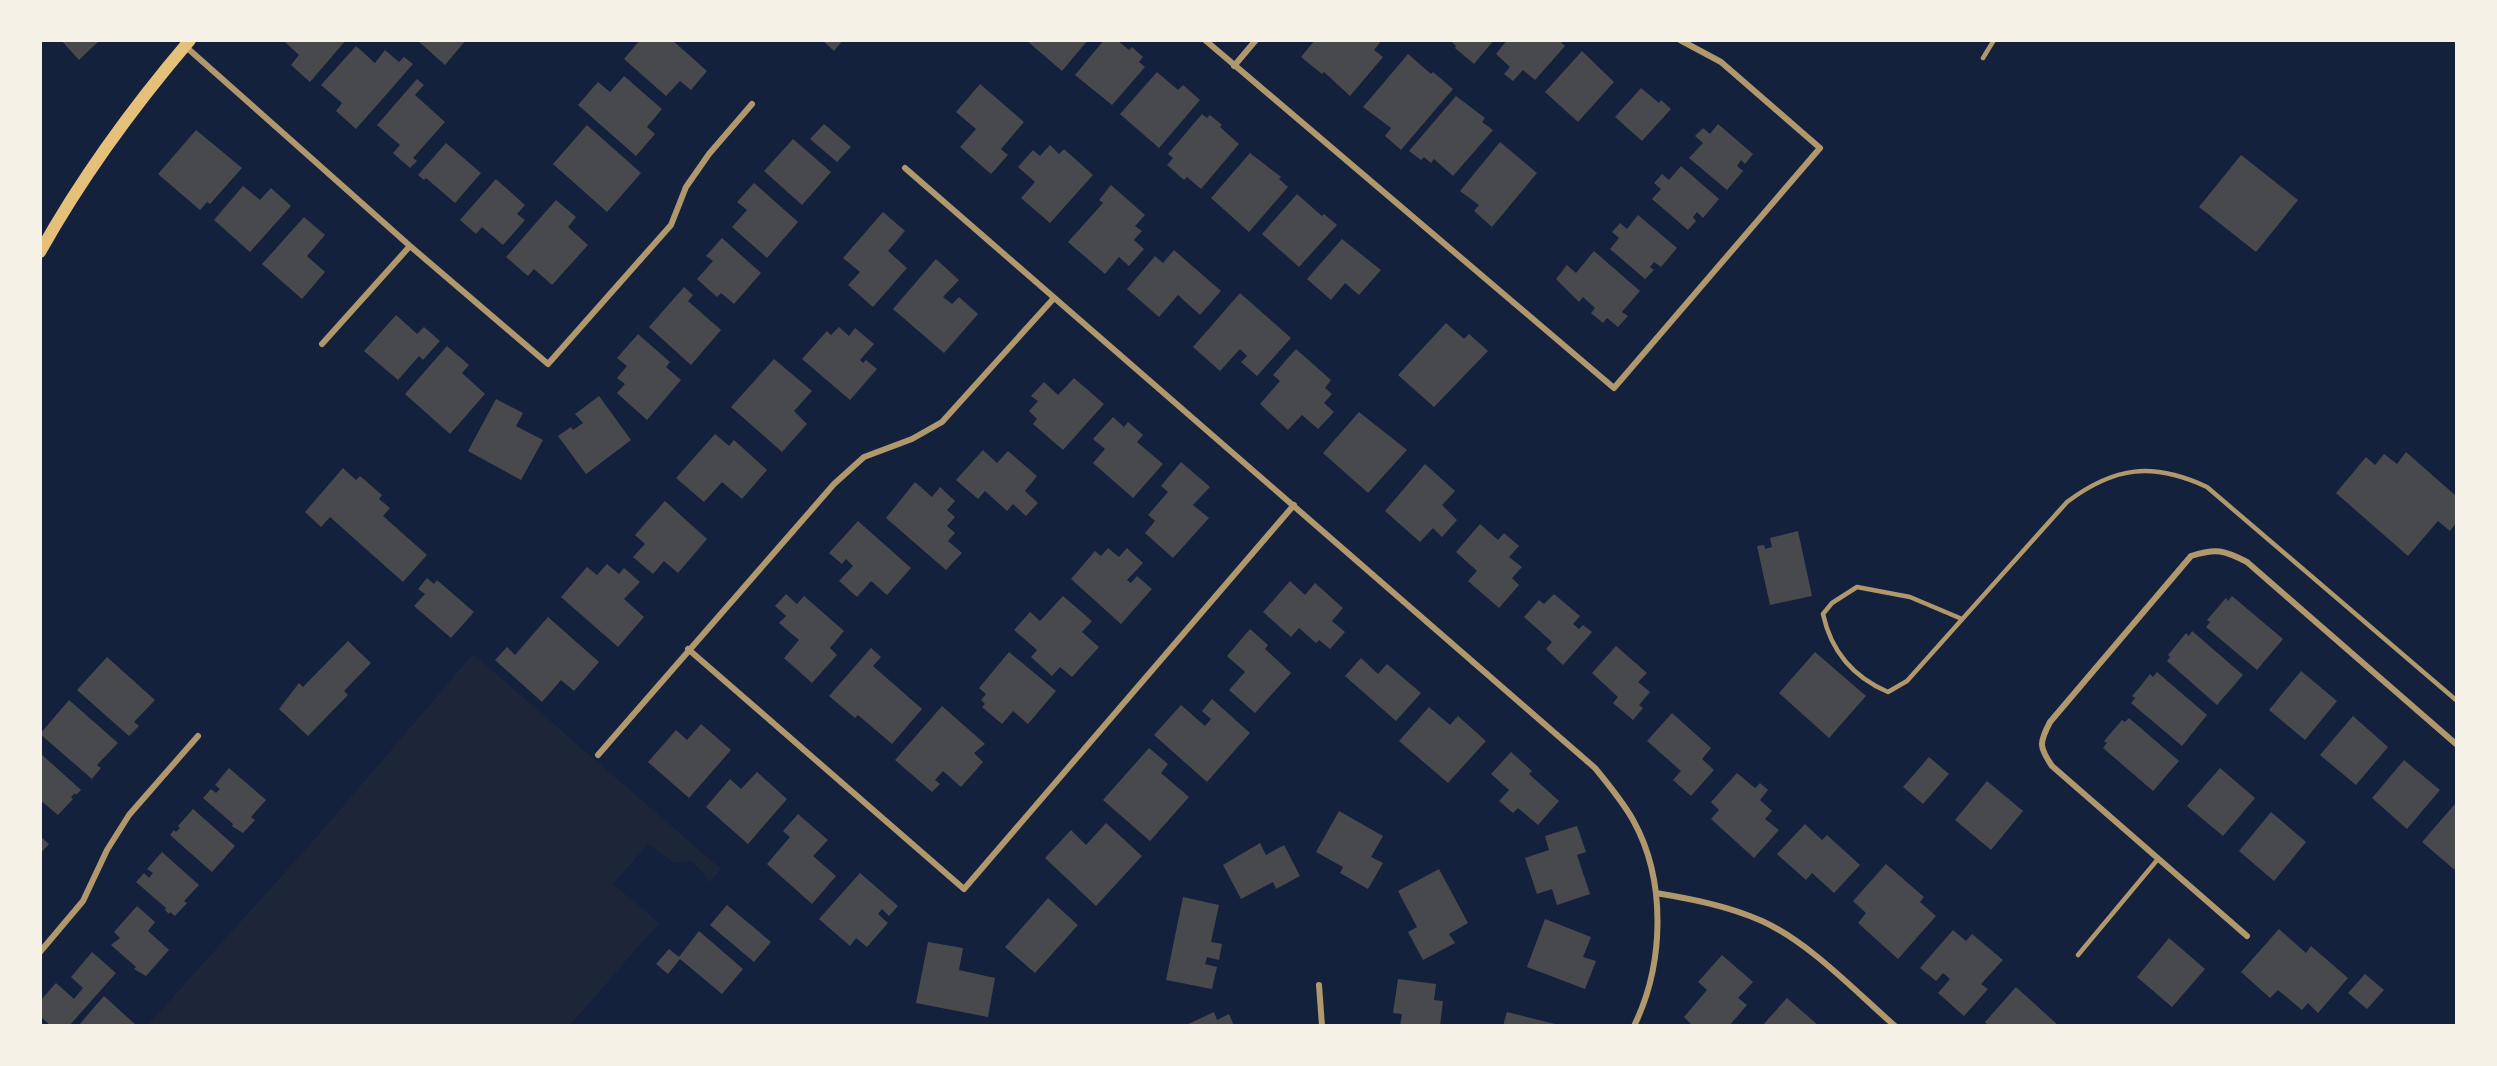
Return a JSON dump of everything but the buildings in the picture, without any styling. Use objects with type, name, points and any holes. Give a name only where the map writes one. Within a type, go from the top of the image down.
[{"type":"main road","points":[[40,252],[91,167],[129,114],[187,44]]},
{"type":"street","points":[[1205,40],[1614,388],[1820,148],[1721,62],[1680,40]]},
{"type":"street","points":[[1234,66],[1256,40]]},
{"type":"street","points":[[187,44],[410,246],[548,364],[671,225],[686,187],[709,154],[752,104]]},
{"type":"street","points":[[905,168],[1596,768],[1634,822],[1646,852],[1656,893],[1658,928],[1656,955],[1651,981],[1634,1026]]},
{"type":"street","points":[[322,344],[410,246]]},
{"type":"street","points":[[598,755],[834,484],[864,457],[912,439],[942,422],[1054,298]]},
{"type":"street","points":[[688,649],[964,888],[1294,505]]},
{"type":"street","points":[[2247,936],[2052,766],[2041,750],[2042,736],[2050,722],[2191,556],[2209,550],[2226,551],[2247,562],[2457,744]]},
{"type":"street","points":[[40,952],[83,901],[107,850],[129,814],[198,736]]},
{"type":"street","points":[[1656,893],[1702,901],[1764,922],[1820,960],[1895,1026]]},
{"type":"street","points":[[1318,985],[1322,1026]]},
{"type":"lane","points":[[1983,58],[1994,40]]},
{"type":"lane","points":[[1962,619],[1910,597],[1857,587],[1832,603],[1823,614],[1831,641],[1841,657],[1856,675],[1872,686],[1888,692],[1907,681],[2067,502],[2098,481],[2134,472],[2162,471],[2207,487],[2457,700]]},
{"type":"lane","points":[[2078,956],[2158,859]]},
{"type":"shaded area","points":[[473,654],[721,869],[709,883],[703,872],[690,861],[674,863],[648,844],[613,884],[659,923],[570,1025],[148,1025],[321,832]]}]
